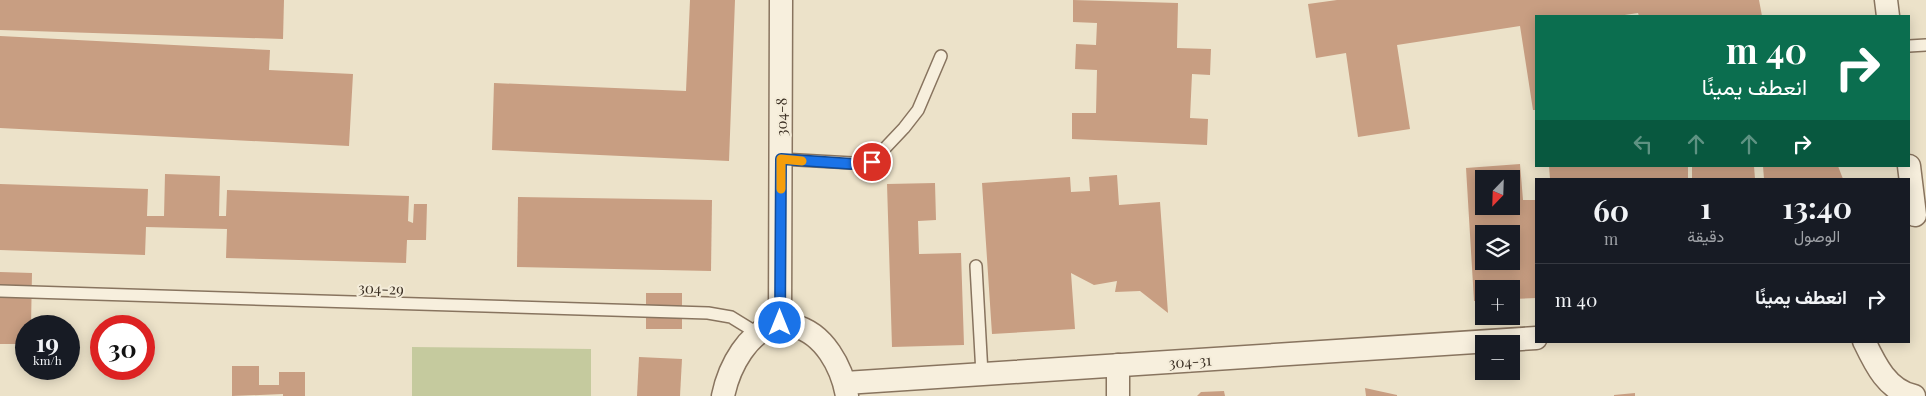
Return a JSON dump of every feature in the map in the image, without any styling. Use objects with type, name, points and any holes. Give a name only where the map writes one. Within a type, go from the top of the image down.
[{"type":"street","name":"304-8","points":[[780,323],[781,0]]},
{"type":"street","points":[[1886,0],[1888,15]]},
{"type":"street","points":[[1909,167],[1917,216]]},
{"type":"street","points":[[723,396],[732,369],[743,349],[757,332],[780,323],[802,328],[829,351],[846,390]]},
{"type":"street","name":"304-31","points":[[846,390],[982,374],[1535,338]]},
{"type":"street","points":[[1865,343],[1876,368],[1888,382],[1907,394],[1914,396]]},
{"type":"street","points":[[1118,365],[1118,396]]},
{"type":"lane","points":[[1910,46],[1926,45]]},
{"type":"lane","points":[[781,159],[870,164],[918,110],[941,56]]},
{"type":"lane","points":[[976,266],[982,374]]},
{"type":"lane","name":"304-29","points":[[0,291],[708,313],[731,317],[757,332]]},
{"type":"green space","points":[[412,347],[591,349],[591,396],[412,396]]},
{"type":"building","points":[[0,0],[284,0],[283,39],[0,30]]},
{"type":"building","points":[[690,0],[735,0],[729,161],[492,150],[494,83],[686,91]]},
{"type":"building","points":[[1073,0],[1178,3],[1177,48],[1211,49],[1210,75],[1192,74],[1190,118],[1208,119],[1207,145],[1072,139],[1072,113],[1096,113],[1097,70],[1075,69],[1076,44],[1096,45],[1097,23],[1073,22]]},
{"type":"building","points":[[1337,0],[1759,0],[1762,15],[1639,15],[1638,13],[1625,15],[1535,15],[1535,110],[1533,110],[1520,26],[1397,45],[1410,129],[1358,137],[1346,53],[1316,58],[1308,4]]},
{"type":"building","points":[[0,36],[270,50],[269,70],[353,74],[349,146],[0,128]]},
{"type":"building","points":[[1520,164],[1523,200],[1535,200],[1535,298],[1520,299],[1520,280],[1475,280],[1475,301],[1466,168]]},
{"type":"building","points":[[1549,167],[1688,167],[1688,178],[1550,178]]},
{"type":"building","points":[[1692,167],[1754,167],[1755,178],[1692,178]]},
{"type":"building","points":[[1763,167],[1838,167],[1843,178],[1764,178]]},
{"type":"building","points":[[165,174],[220,176],[219,216],[226,216],[227,190],[409,196],[408,221],[413,223],[414,204],[427,204],[426,240],[407,240],[406,263],[226,258],[227,229],[146,227],[145,255],[0,250],[0,184],[148,189],[147,216],[164,216]]},
{"type":"building","points":[[1117,175],[1119,205],[1160,202],[1168,313],[1140,291],[1115,292],[1117,281],[1094,285],[1071,273],[1075,329],[992,334],[982,183],[1070,177],[1071,192],[1090,191],[1089,177]]},
{"type":"building","points":[[935,183],[936,220],[918,221],[919,254],[961,253],[964,345],[892,347],[887,184]]},
{"type":"building","points":[[518,197],[712,200],[711,271],[517,267]]},
{"type":"building","points":[[0,272],[32,273],[31,315],[15,315],[15,344],[0,344]]},
{"type":"building","points":[[646,293],[682,293],[682,329],[646,329]]},
{"type":"building","points":[[639,357],[682,359],[680,396],[637,396]]},
{"type":"building","points":[[232,366],[259,366],[259,385],[279,385],[279,372],[305,372],[305,396],[283,396],[283,394],[232,396]]},
{"type":"building","points":[[1365,388],[1397,395],[1397,396],[1366,396]]},
{"type":"building","points":[[1224,391],[1225,396],[1197,396],[1201,392]]},
{"type":"building","points":[[1635,393],[1635,396],[1614,396],[1614,395]]},
{"type":"slow traffic","points":[[781,189],[781,159],[802,161]]},
{"type":"route","points":[[780,323],[781,159],[868,165],[872,162]]}]
